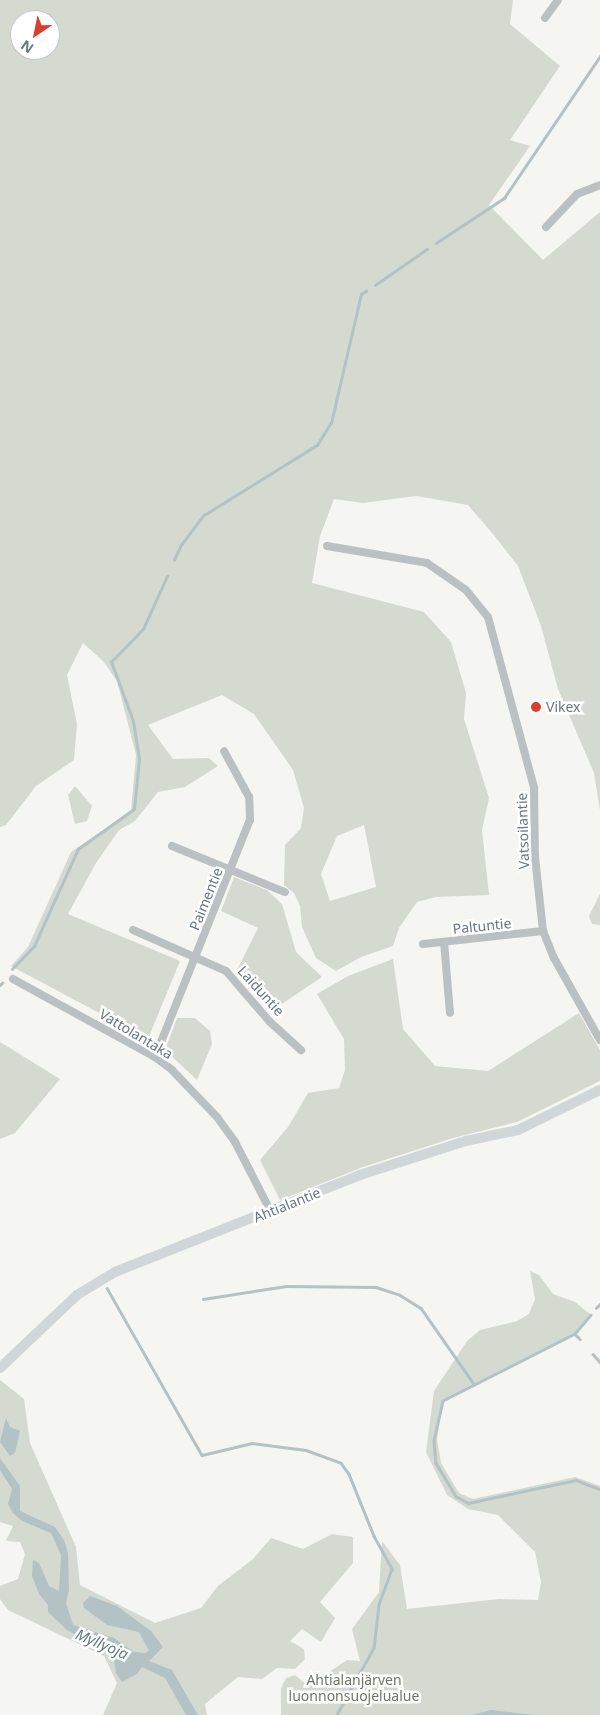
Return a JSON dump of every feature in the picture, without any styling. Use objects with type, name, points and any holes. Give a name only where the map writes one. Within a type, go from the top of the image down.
[{"type":"street","points":[[545,18],[558,0]]},
{"type":"street","points":[[546,228],[577,194],[600,185]]},
{"type":"street","name":"Vatsoilantie","points":[[327,546],[427,563],[462,586],[488,616],[534,788],[535,857],[543,931],[557,964],[600,1040]]},
{"type":"street","name":"Paimentie","points":[[155,1057],[250,820],[251,805],[243,783],[224,752]]},
{"type":"street","points":[[172,846],[285,892]]},
{"type":"street","name":"Laiduntie","points":[[132,930],[196,956],[233,977],[266,1017],[301,1050]]},
{"type":"street","name":"Paltuntie","points":[[423,944],[543,931]]},
{"type":"street","points":[[444,942],[450,1014]]},
{"type":"street","name":"Vattolantaka","points":[[13,979],[155,1057],[217,1118],[252,1169],[271,1212]]},
{"type":"street","name":"Ahtialantie","points":[[0,1368],[94,1282],[360,1175],[466,1141],[518,1130],[600,1090]]},
{"type":"green space","points":[[0,0],[513,0],[510,24],[560,66],[510,140],[530,146],[489,205],[543,260],[600,212],[600,810],[594,773],[558,689],[541,626],[518,566],[468,505],[416,496],[363,503],[334,499],[320,536],[312,583],[424,612],[451,642],[466,693],[464,719],[489,798],[482,830],[489,895],[436,897],[417,902],[399,928],[393,946],[361,957],[336,971],[316,958],[302,927],[300,906],[294,893],[284,885],[285,845],[301,828],[304,808],[293,770],[254,714],[222,695],[148,725],[173,759],[209,758],[218,766],[185,787],[158,792],[135,821],[119,830],[96,863],[68,914],[180,961],[148,1039],[11,966],[28,947],[71,852],[131,811],[136,755],[117,681],[104,662],[83,643],[67,675],[77,724],[74,760],[36,786],[6,825],[0,827]],"holes":[[[364,825],[376,887],[330,901],[321,874],[337,836]]]},
{"type":"green space","points":[[75,786],[92,806],[87,821],[75,824],[68,795]]},
{"type":"green space","points":[[234,877],[267,890],[282,904],[296,952],[322,977],[270,1012],[236,972],[258,928],[221,911]]},
{"type":"green space","points":[[600,894],[600,925],[592,924],[589,916]]},
{"type":"green space","points":[[393,959],[403,1029],[435,1066],[488,1071],[579,1013],[600,1050],[600,1081],[517,1122],[453,1138],[363,1167],[280,1200],[260,1160],[288,1127],[308,1093],[339,1088],[345,1070],[344,1039],[317,994],[348,976]]},
{"type":"green space","points":[[177,1018],[195,1018],[210,1031],[212,1044],[197,1080],[165,1050]]},
{"type":"green space","points":[[0,1042],[60,1079],[15,1133],[0,1139]]},
{"type":"green space","name":"Ahtialanjärven luonnonsuojelualue","points":[[530,1271],[539,1275],[553,1294],[575,1302],[591,1315],[575,1334],[443,1401],[437,1439],[441,1463],[459,1493],[473,1499],[575,1477],[600,1486],[600,1715],[281,1715],[281,1688],[286,1678],[295,1675],[308,1686],[347,1660],[360,1661],[352,1629],[379,1592],[382,1541],[400,1565],[407,1609],[499,1599],[538,1600],[541,1582],[535,1552],[498,1515],[468,1509],[447,1495],[426,1452],[434,1391],[467,1341],[480,1330],[517,1321],[529,1314],[535,1299]]},
{"type":"green space","points":[[0,1380],[24,1399],[30,1443],[76,1547],[80,1585],[155,1623],[201,1608],[218,1586],[253,1559],[271,1538],[303,1549],[332,1534],[353,1537],[353,1563],[320,1602],[335,1618],[321,1642],[302,1629],[290,1641],[304,1649],[305,1659],[295,1669],[277,1668],[262,1679],[238,1677],[205,1704],[207,1715],[103,1715],[117,1683],[104,1656],[8,1610],[0,1599],[0,1586],[18,1579],[25,1554],[20,1542],[6,1541],[13,1526],[0,1522]]},
{"type":"water","points":[[6,1418],[10,1427],[20,1431],[15,1453],[10,1456],[0,1442]]},
{"type":"water","name":"Myllyoja","points":[[0,1458],[20,1486],[20,1511],[55,1527],[64,1540],[68,1553],[69,1590],[66,1603],[73,1625],[114,1638],[134,1652],[145,1653],[149,1651],[139,1632],[107,1625],[84,1608],[83,1603],[90,1596],[117,1606],[151,1631],[163,1647],[149,1661],[172,1670],[198,1715],[186,1715],[165,1678],[142,1667],[137,1674],[122,1682],[116,1673],[114,1659],[99,1644],[92,1644],[67,1630],[48,1612],[48,1605],[39,1594],[32,1576],[33,1560],[39,1563],[49,1586],[59,1591],[61,1555],[51,1533],[22,1521],[13,1513],[8,1504],[12,1489],[0,1470]]},
{"type":"water","points":[[491,1710],[534,1715],[471,1715]]},
{"type":"waterway","points":[[436,243],[504,198],[600,56]]},
{"type":"waterway","points":[[375,285],[427,249]]},
{"type":"waterway","points":[[174,560],[181,545],[204,515],[317,445],[331,423],[361,294],[366,291]]},
{"type":"waterway","points":[[12,969],[34,946],[78,849],[134,809],[139,759],[133,721],[111,662],[143,629],[167,576]]},
{"type":"waterway","points":[[203,1299],[286,1286],[376,1287],[400,1295],[421,1308],[474,1384]]},
{"type":"waterway","points":[[107,1288],[202,1455],[252,1443],[306,1450],[341,1463],[349,1474],[374,1536],[392,1569],[379,1605],[374,1648],[337,1715]]},
{"type":"waterway","points":[[596,1308],[600,1304]]},
{"type":"waterway","points":[[591,1315],[575,1334],[443,1401],[434,1441],[436,1463],[456,1496],[468,1503],[576,1480],[600,1489]]},
{"type":"waterway","points":[[575,1334],[580,1339]]},
{"type":"waterway","points":[[593,1354],[600,1362]]},
{"type":"place","name":"Vikex","points":[[536,707]]}]
